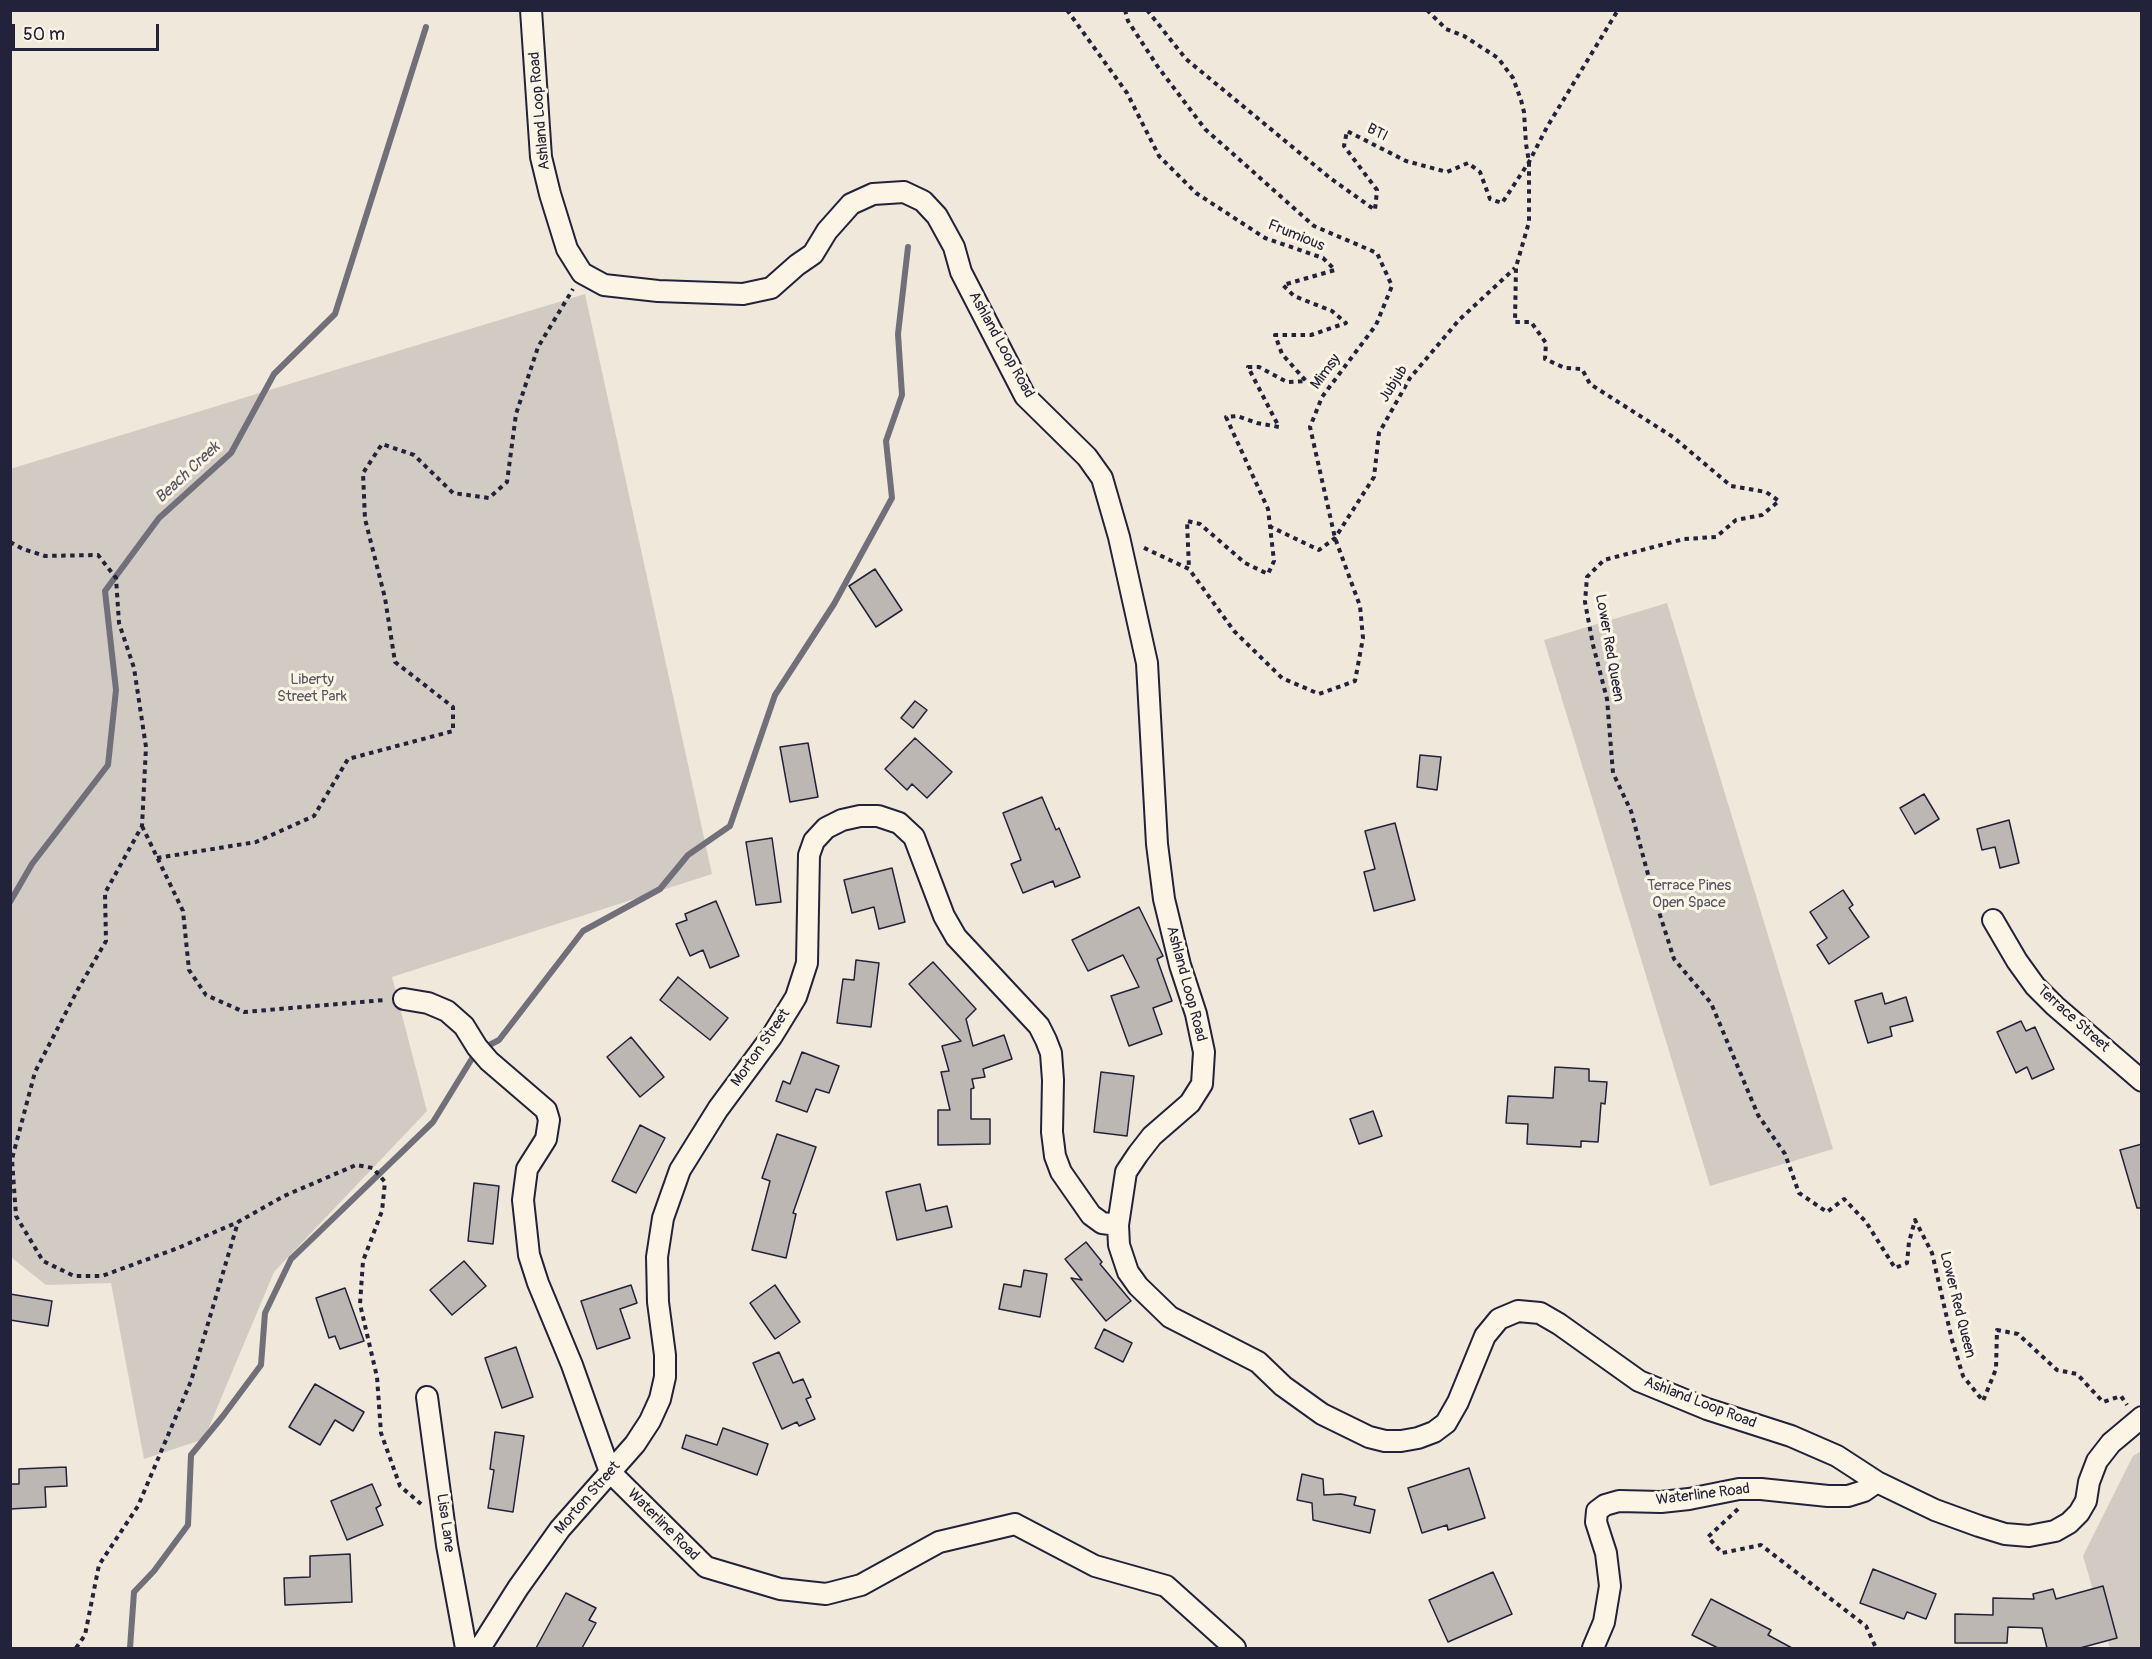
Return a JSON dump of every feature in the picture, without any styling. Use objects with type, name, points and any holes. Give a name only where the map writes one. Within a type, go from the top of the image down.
[{"type":"street","name":"Ashland Loop Road","points":[[531,10],[541,157],[567,249],[582,273],[603,285],[658,291],[743,294],[771,288],[813,254],[827,231],[851,204],[873,194],[904,192],[923,201],[937,216],[954,247],[961,272],[1025,396],[1087,457],[1102,478],[1119,537],[1147,663],[1157,844],[1164,899],[1180,965],[1196,1014],[1204,1052],[1202,1084],[1190,1103],[1152,1136],[1126,1172],[1118,1225],[1119,1245],[1128,1272],[1138,1286],[1170,1317],[1258,1362],[1301,1400],[1322,1414],[1369,1437],[1385,1441],[1401,1441],[1434,1432],[1446,1423],[1458,1402],[1485,1336],[1499,1319],[1518,1311],[1540,1313],[1639,1381],[1707,1409],[1791,1436],[1837,1456],[1877,1482],[1935,1510],[1978,1526],[2029,1536],[2055,1531],[2079,1514],[2086,1501],[2089,1482],[2097,1461],[2111,1443],[2139,1418]]},
{"type":"street","name":"Morton Street","points":[[480,1648],[518,1588],[560,1529],[635,1444],[660,1400],[665,1377],[665,1355],[658,1302],[658,1247],[663,1218],[680,1170],[718,1109],[772,1036],[796,997],[807,963],[809,855],[814,841],[826,828],[842,820],[860,816],[878,816],[899,823],[914,837],[944,916],[956,937],[1039,1026],[1046,1040],[1051,1053],[1053,1080],[1052,1132],[1055,1156],[1061,1172],[1091,1215],[1102,1223],[1118,1225]]},
{"type":"street","name":"Terrace Street","points":[[1993,920],[2035,986],[2142,1081]]},
{"type":"street","name":"Waterline Road","points":[[404,999],[428,1003],[447,1011],[464,1026],[489,1061],[546,1110],[549,1120],[546,1139],[527,1169],[523,1200],[529,1255],[538,1283],[572,1365],[610,1472],[706,1567],[780,1589],[826,1594],[861,1585],[939,1542],[1015,1524],[1095,1566],[1166,1586],[1235,1648]]},
{"type":"street","name":"Lisa Lane","points":[[427,1397],[447,1545],[466,1648]]},
{"type":"street","name":"Waterline Road","points":[[1593,1648],[1604,1622],[1610,1586],[1606,1552],[1596,1522],[1598,1511],[1605,1505],[1619,1501],[1660,1502],[1689,1499],[1739,1489],[1848,1496],[1864,1491],[1877,1482]]},
{"type":"path","name":"Frumious","points":[[1067,10],[1127,93],[1159,156],[1196,193],[1266,238],[1323,258],[1335,270],[1283,285],[1294,296],[1332,311],[1346,323],[1311,335],[1275,335],[1282,354],[1306,381],[1287,382],[1259,367],[1248,367],[1279,427],[1237,416],[1226,417],[1268,509],[1274,561],[1268,574],[1245,563],[1200,524],[1186,521],[1189,569]]},
{"type":"path","name":"Mimsy","points":[[1125,10],[1128,21],[1158,67],[1205,129],[1314,226],[1377,252],[1392,286],[1376,325],[1322,397],[1310,427],[1335,538],[1360,606],[1363,638],[1355,681],[1319,694],[1282,678],[1234,632],[1189,569]]},
{"type":"path","name":"BTI","points":[[1147,10],[1186,59],[1330,178],[1374,210],[1377,190],[1344,146],[1347,131],[1406,161],[1447,172],[1468,163],[1480,172],[1490,199],[1502,203],[1529,162],[1547,127],[1618,10]]},
{"type":"path","name":"Lower Red Queen","points":[[1427,10],[1446,29],[1464,36],[1498,58],[1513,78],[1524,112],[1529,162],[1529,222],[1516,267],[1515,322],[1531,322],[1546,343],[1545,359],[1565,368],[1582,369],[1590,384],[1673,437],[1731,486],[1766,492],[1779,501],[1762,515],[1736,520],[1716,537],[1684,539],[1605,560],[1587,577],[1585,602],[1607,699],[1613,773],[1631,811],[1674,959],[1711,1003],[1758,1115],[1785,1154],[1798,1193],[1827,1212],[1845,1199],[1866,1222],[1895,1268],[1907,1263],[1909,1242],[1915,1220],[1932,1253],[1952,1340],[1963,1376],[1983,1401],[1996,1368],[1997,1330],[2018,1334],[2057,1370],[2077,1374],[2103,1402],[2121,1396],[2139,1418]]},
{"type":"path","name":"Jubjub","points":[[1335,538],[1374,477],[1379,433],[1410,378],[1459,320],[1516,267]]},
{"type":"path","points":[[157,858],[256,842],[314,816],[348,759],[453,731],[453,707],[395,662],[385,598],[365,519],[363,473],[382,444],[414,455],[453,493],[489,498],[507,482],[516,414],[538,347],[582,273]]},
{"type":"path","points":[[1269,526],[1319,550],[1335,538]]},
{"type":"path","points":[[1119,537],[1189,569]]},
{"type":"path","points":[[10,542],[45,556],[98,555],[116,578],[119,623],[134,668],[146,747],[141,826],[105,893],[106,941],[76,991],[35,1072],[12,1159],[16,1216],[43,1261],[74,1276],[102,1276],[178,1248],[238,1222],[284,1196],[356,1166],[373,1168],[385,1182],[382,1211],[363,1261],[360,1304],[377,1377],[381,1433],[400,1486],[425,1507]]},
{"type":"path","points":[[141,826],[183,911],[189,970],[206,995],[243,1012],[404,999]]},
{"type":"path","points":[[76,1648],[86,1635],[99,1566],[138,1506],[191,1381],[238,1222]]},
{"type":"path","points":[[1761,1489],[1708,1537],[1722,1553],[1761,1545],[1866,1626],[1876,1648]]},
{"type":"green space","name":"Liberty Street Park","points":[[585,294],[712,874],[392,977],[427,1111],[274,1272],[204,1439],[144,1459],[111,1283],[46,1285],[11,1257],[10,469]]},
{"type":"green space","name":"Terrace Pines Open Space","points":[[1667,603],[1833,1149],[1710,1186],[1544,640]]},
{"type":"green space","points":[[2141,1451],[2141,1648],[2110,1648],[2083,1556],[2133,1456]]},
{"type":"building","points":[[875,569],[902,610],[876,627],[849,586]]},
{"type":"building","points":[[915,701],[927,710],[913,728],[901,718]]},
{"type":"building","points":[[915,738],[952,772],[927,798],[912,784],[907,790],[885,769]]},
{"type":"building","points":[[808,743],[818,797],[790,802],[780,747]]},
{"type":"building","points":[[1420,755],[1441,757],[1437,790],[1417,787]]},
{"type":"building","points":[[1924,794],[1939,819],[1915,834],[1900,808]]},
{"type":"building","points":[[1042,797],[1056,830],[1059,828],[1080,877],[1055,887],[1053,881],[1023,893],[1011,864],[1021,860],[1003,813]]},
{"type":"building","points":[[2009,820],[2019,863],[2000,868],[1995,847],[1982,850],[1977,829]]},
{"type":"building","points":[[1395,823],[1415,900],[1374,911],[1364,872],[1375,869],[1365,831]]},
{"type":"building","points":[[772,838],[781,902],[756,905],[746,842]]},
{"type":"building","points":[[892,868],[905,922],[879,929],[874,907],[852,913],[844,880]]},
{"type":"building","points":[[1843,890],[1853,905],[1849,908],[1869,937],[1829,964],[1817,945],[1827,938],[1810,912]]},
{"type":"building","points":[[716,901],[739,956],[710,968],[703,950],[690,956],[676,924],[687,920],[685,914]]},
{"type":"building","points":[[1139,907],[1163,956],[1157,959],[1172,1001],[1153,1008],[1162,1034],[1129,1046],[1111,996],[1139,987],[1123,955],[1088,971],[1072,940]]},
{"type":"building","points":[[856,960],[879,963],[871,1027],[837,1023],[843,979],[854,980]]},
{"type":"building","points":[[933,962],[976,1009],[966,1019],[973,1046],[1004,1035],[1012,1059],[983,1069],[985,1077],[972,1079],[974,1088],[971,1089],[971,1119],[990,1119],[990,1144],[938,1145],[938,1110],[950,1110],[941,1072],[949,1071],[942,1046],[961,1041],[909,984]]},
{"type":"building","points":[[678,977],[728,1018],[710,1040],[660,1000]]},
{"type":"building","points":[[1882,993],[1885,1004],[1906,997],[1913,1021],[1890,1027],[1892,1036],[1868,1043],[1855,1001]]},
{"type":"building","points":[[2021,1021],[2026,1031],[2035,1027],[2054,1069],[2032,1079],[2027,1067],[2016,1073],[1997,1032]]},
{"type":"building","points":[[631,1037],[664,1077],[640,1097],[607,1057]]},
{"type":"building","points":[[802,1052],[839,1066],[829,1093],[816,1089],[807,1112],[776,1101],[783,1081],[790,1084]]},
{"type":"building","points":[[1555,1067],[1589,1069],[1589,1081],[1607,1082],[1605,1104],[1601,1103],[1598,1142],[1581,1141],[1581,1147],[1527,1144],[1528,1124],[1506,1123],[1508,1096],[1553,1098]]},
{"type":"building","points":[[1101,1072],[1134,1076],[1127,1136],[1094,1132]]},
{"type":"building","points":[[1373,1111],[1382,1136],[1359,1144],[1350,1119]]},
{"type":"building","points":[[640,1125],[665,1138],[636,1193],[612,1181]]},
{"type":"building","points":[[777,1134],[816,1147],[793,1213],[796,1214],[786,1258],[752,1250],[770,1181],[762,1178]]},
{"type":"building","points":[[2142,1144],[2142,1208],[2137,1208],[2120,1150]]},
{"type":"building","points":[[474,1183],[499,1186],[493,1244],[468,1241]]},
{"type":"building","points":[[920,1184],[926,1211],[947,1206],[952,1227],[897,1240],[886,1192]]},
{"type":"building","points":[[1086,1242],[1102,1262],[1100,1264],[1131,1301],[1106,1321],[1071,1278],[1082,1280],[1065,1259]]},
{"type":"building","points":[[464,1261],[486,1286],[452,1315],[430,1290]]},
{"type":"building","points":[[1024,1270],[1047,1274],[1040,1317],[999,1309],[1004,1284],[1021,1287]]},
{"type":"building","points":[[631,1285],[637,1303],[620,1309],[630,1338],[597,1349],[581,1301]]},
{"type":"building","points":[[775,1285],[800,1322],[775,1339],[750,1303]]},
{"type":"building","points":[[345,1288],[364,1341],[340,1349],[335,1336],[329,1338],[316,1298]]},
{"type":"building","points":[[10,1294],[52,1301],[48,1326],[10,1320]]},
{"type":"building","points":[[1104,1329],[1132,1343],[1123,1362],[1095,1348]]},
{"type":"building","points":[[516,1347],[533,1397],[502,1408],[485,1358]]},
{"type":"building","points":[[779,1352],[793,1383],[803,1379],[811,1397],[806,1399],[815,1419],[799,1426],[797,1422],[782,1429],[753,1363]]},
{"type":"building","points":[[315,1384],[364,1412],[353,1431],[335,1420],[320,1445],[289,1427]]},
{"type":"building","points":[[723,1428],[768,1444],[757,1475],[682,1448],[686,1435],[717,1445]]},
{"type":"building","points":[[495,1432],[524,1436],[513,1512],[488,1508],[494,1470],[490,1469]]},
{"type":"building","points":[[66,1467],[67,1486],[45,1487],[46,1507],[10,1509],[10,1484],[19,1484],[19,1469]]},
{"type":"building","points":[[1469,1468],[1485,1518],[1448,1530],[1447,1525],[1422,1533],[1408,1488]]},
{"type":"building","points":[[1302,1474],[1323,1479],[1324,1495],[1341,1494],[1356,1497],[1354,1505],[1375,1510],[1370,1533],[1313,1520],[1312,1503],[1297,1500]]},
{"type":"building","points":[[372,1484],[381,1505],[376,1508],[383,1525],[347,1540],[331,1501]]},
{"type":"building","points":[[350,1554],[352,1602],[285,1605],[284,1578],[310,1577],[310,1556]]},
{"type":"building","points":[[1873,1569],[1936,1594],[1926,1619],[1907,1612],[1904,1619],[1860,1603]]},
{"type":"building","points":[[1493,1572],[1512,1614],[1448,1642],[1429,1600]]},
{"type":"building","points":[[2103,1586],[2117,1638],[2080,1648],[2047,1648],[2042,1628],[2008,1627],[2007,1643],[1955,1643],[1955,1614],[1993,1615],[1993,1598],[2034,1599],[2033,1594],[2053,1589],[2056,1599]]},
{"type":"building","points":[[566,1593],[596,1608],[589,1620],[596,1623],[582,1648],[536,1648]]},
{"type":"building","points":[[1711,1599],[1771,1630],[1768,1635],[1792,1648],[1718,1648],[1692,1635]]},
{"type":"waterway","name":"Beach Creek","points":[[10,902],[32,864],[108,765],[116,690],[105,591],[159,518],[231,453],[274,374],[335,314],[426,27]]},
{"type":"waterway","points":[[130,1648],[134,1592],[154,1571],[188,1525],[191,1455],[261,1365],[265,1313],[291,1259],[433,1122],[476,1052],[499,1040],[583,931],[660,889],[688,855],[730,826],[775,695],[834,604],[892,498],[886,441],[902,395],[898,334],[908,247]]}]
